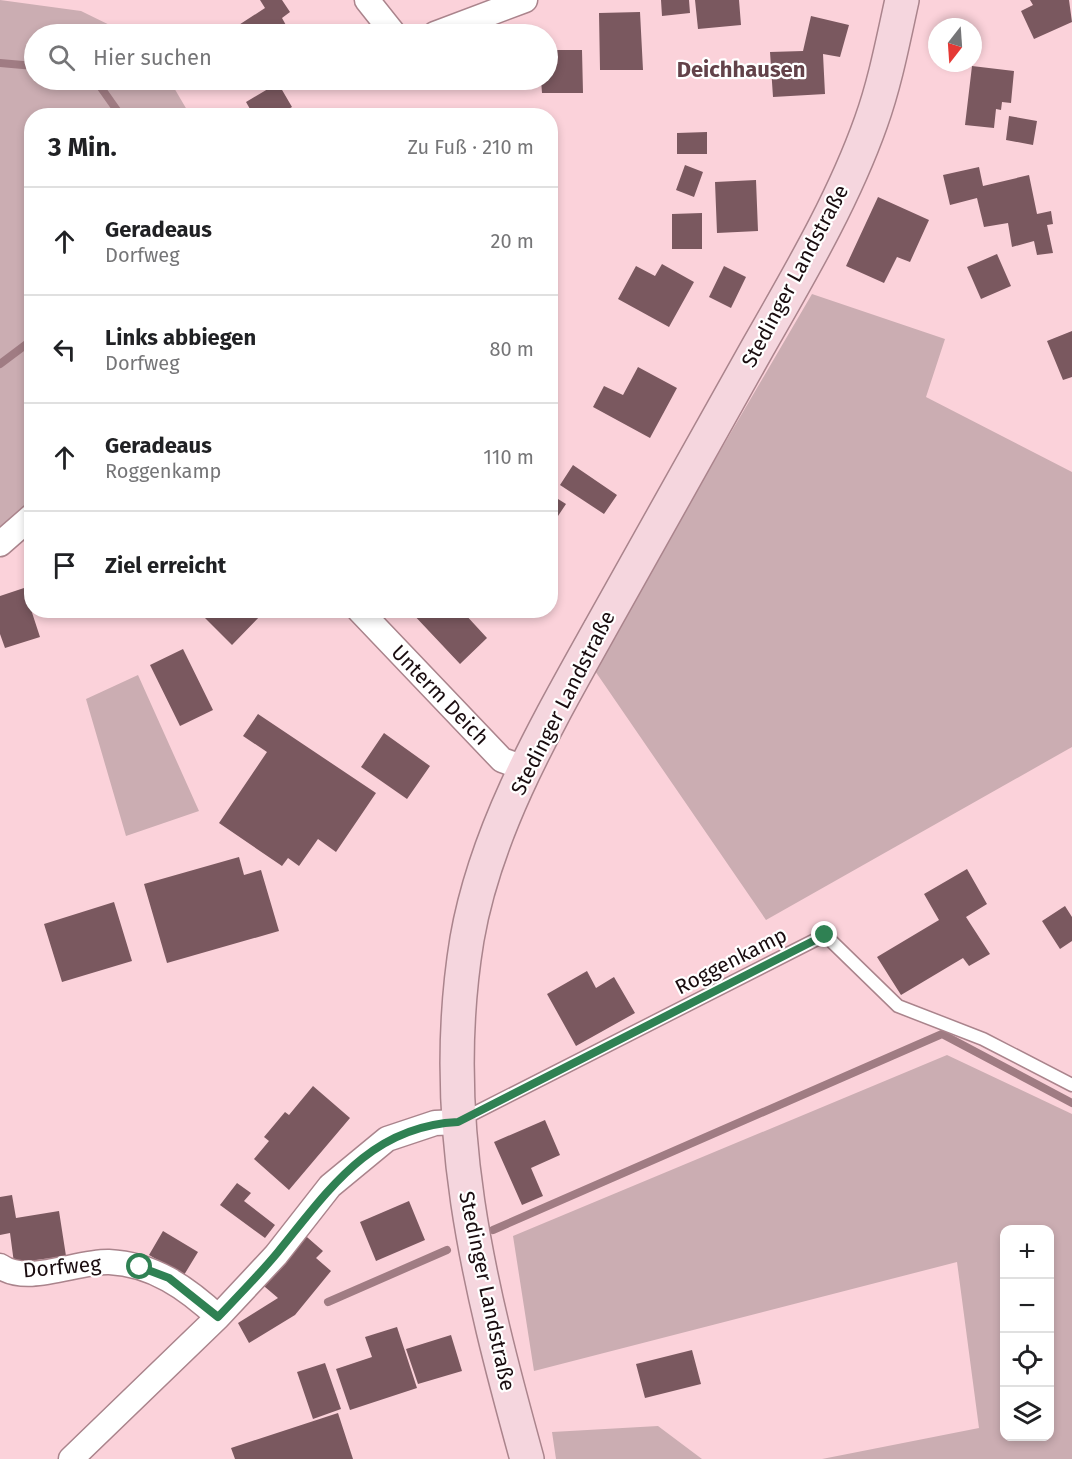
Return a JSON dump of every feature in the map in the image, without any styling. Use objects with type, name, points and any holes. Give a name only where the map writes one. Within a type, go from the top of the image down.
[{"type":"main road","name":"Stedinger Landstraße","points":[[527,1459],[472,1238],[458,1122],[455,1064],[467,941],[478,890],[492,849],[527,769],[582,662],[831,215],[871,123],[889,62],[902,0]]},
{"type":"street","points":[[367,0],[386,24]]},
{"type":"street","points":[[461,24],[525,0]]},
{"type":"street","points":[[0,544],[24,523]]},
{"type":"street","name":"Unterm Deich","points":[[368,618],[502,760],[527,769]]},
{"type":"street","points":[[71,1459],[218,1317],[276,1254],[330,1186],[387,1139],[435,1123],[458,1122]]},
{"type":"street","name":"Dorfweg","points":[[0,1266],[22,1275],[108,1262],[140,1267],[169,1278],[218,1317]]},
{"type":"lane","name":"Roggenkamp","points":[[458,1122],[825,935],[898,1006],[983,1039],[1072,1085]]},
{"type":"shaded area","points":[[0,0],[81,11],[108,24],[24,24],[24,90],[175,90],[186,108],[24,108],[24,513],[0,533]]},
{"type":"shaded area","points":[[812,294],[945,339],[926,397],[1072,472],[1072,747],[766,920],[593,668]]},
{"type":"shaded area","points":[[138,675],[199,811],[126,836],[86,699]]},
{"type":"shaded area","points":[[947,1055],[1072,1114],[1072,1459],[822,1459],[979,1428],[957,1262],[534,1371],[513,1236]]},
{"type":"shaded area","points":[[658,1426],[702,1459],[556,1459],[552,1432]]},
{"type":"building","points":[[260,0],[282,0],[290,12],[282,18],[285,24],[240,24],[265,8]]},
{"type":"building","points":[[661,0],[689,0],[690,13],[662,16]]},
{"type":"building","points":[[695,0],[739,0],[741,25],[698,29]]},
{"type":"building","points":[[1030,0],[1069,0],[1072,22],[1034,39],[1021,11],[1033,5]]},
{"type":"building","points":[[640,12],[643,70],[600,70],[599,13]]},
{"type":"building","points":[[811,16],[849,25],[840,57],[823,54],[825,94],[773,97],[770,52],[803,51]]},
{"type":"building","points":[[558,50],[582,50],[583,93],[542,93],[542,90],[558,90]]},
{"type":"building","points":[[982,67],[1014,71],[1011,103],[1002,102],[1001,110],[996,109],[994,128],[965,125],[971,72],[982,72]]},
{"type":"building","points":[[266,90],[282,90],[292,107],[249,108],[246,102]]},
{"type":"building","points":[[1009,116],[1037,121],[1033,145],[1006,140]]},
{"type":"building","points":[[707,132],[707,154],[677,154],[677,133]]},
{"type":"building","points":[[685,165],[703,172],[694,197],[676,190]]},
{"type":"building","points":[[979,167],[983,186],[1029,175],[1037,214],[1051,211],[1053,224],[1047,225],[1053,253],[1037,255],[1034,241],[1012,247],[1008,223],[984,227],[977,198],[950,205],[943,175]]},
{"type":"building","points":[[756,180],[758,231],[717,233],[715,182]]},
{"type":"building","points":[[878,197],[929,220],[910,262],[897,257],[884,283],[846,266]]},
{"type":"building","points":[[702,213],[702,249],[672,249],[672,214]]},
{"type":"building","points":[[997,254],[1011,286],[981,299],[967,267]]},
{"type":"building","points":[[662,264],[694,282],[669,327],[618,299],[636,266],[655,276]]},
{"type":"building","points":[[724,266],[746,277],[731,308],[709,297]]},
{"type":"building","points":[[1072,331],[1072,377],[1063,380],[1047,341]]},
{"type":"building","points":[[638,367],[677,388],[650,438],[593,407],[604,386],[623,395]]},
{"type":"building","points":[[573,465],[617,495],[604,514],[560,485]]},
{"type":"building","points":[[558,499],[566,504],[558,516]]},
{"type":"building","points":[[24,588],[24,618],[34,618],[40,637],[5,648],[0,634],[0,596]]},
{"type":"building","points":[[205,618],[258,618],[232,645]]},
{"type":"building","points":[[417,618],[469,618],[487,638],[460,664]]},
{"type":"building","points":[[183,649],[213,710],[180,726],[150,665]]},
{"type":"building","points":[[258,714],[376,793],[336,852],[318,839],[299,866],[288,858],[282,866],[219,823],[267,752],[243,736]]},
{"type":"building","points":[[384,733],[430,766],[407,799],[361,767]]},
{"type":"building","points":[[239,857],[244,875],[261,870],[279,931],[167,963],[144,884]]},
{"type":"building","points":[[967,869],[987,904],[966,917],[990,954],[969,966],[963,958],[901,995],[877,957],[939,920],[924,894]]},
{"type":"building","points":[[114,902],[132,961],[62,982],[44,924]]},
{"type":"building","points":[[1065,906],[1072,917],[1072,941],[1060,949],[1042,921]]},
{"type":"building","points":[[587,971],[596,988],[614,977],[635,1013],[576,1046],[547,994]]},
{"type":"building","points":[[313,1086],[350,1118],[289,1190],[254,1159],[269,1141],[264,1137],[285,1112],[289,1115]]},
{"type":"building","points":[[545,1120],[560,1155],[531,1168],[543,1196],[522,1205],[494,1142]]},
{"type":"building","points":[[237,1183],[251,1193],[244,1201],[275,1225],[265,1238],[220,1205]]},
{"type":"building","points":[[12,1195],[16,1218],[59,1211],[66,1256],[14,1263],[10,1233],[0,1235],[0,1197]]},
{"type":"building","points":[[409,1201],[425,1240],[376,1261],[360,1222]]},
{"type":"building","points":[[163,1231],[198,1252],[184,1275],[149,1255]]},
{"type":"building","points":[[300,1231],[323,1251],[316,1258],[331,1271],[295,1315],[249,1343],[238,1323],[278,1298],[258,1281]]},
{"type":"building","points":[[397,1327],[417,1388],[350,1410],[336,1369],[372,1357],[365,1337]]},
{"type":"building","points":[[451,1335],[462,1371],[418,1384],[406,1349]]},
{"type":"building","points":[[692,1350],[701,1384],[645,1398],[636,1364]]},
{"type":"building","points":[[325,1363],[341,1409],[313,1419],[297,1372]]},
{"type":"building","points":[[338,1413],[353,1459],[235,1459],[231,1448]]},
{"type":"waterway","points":[[0,63],[24,65]]},
{"type":"waterway","points":[[103,90],[115,108]]},
{"type":"waterway","points":[[0,364],[24,346]]},
{"type":"waterway","points":[[493,1230],[942,1034],[1072,1103]]},
{"type":"waterway","points":[[328,1302],[447,1250]]},
{"type":"district","name":"Deichhausen","points":[[741,69]]},
{"type":"route","points":[[140,1267],[169,1278],[218,1317],[276,1254],[330,1186],[387,1139],[435,1123],[458,1122],[825,935]]}]
